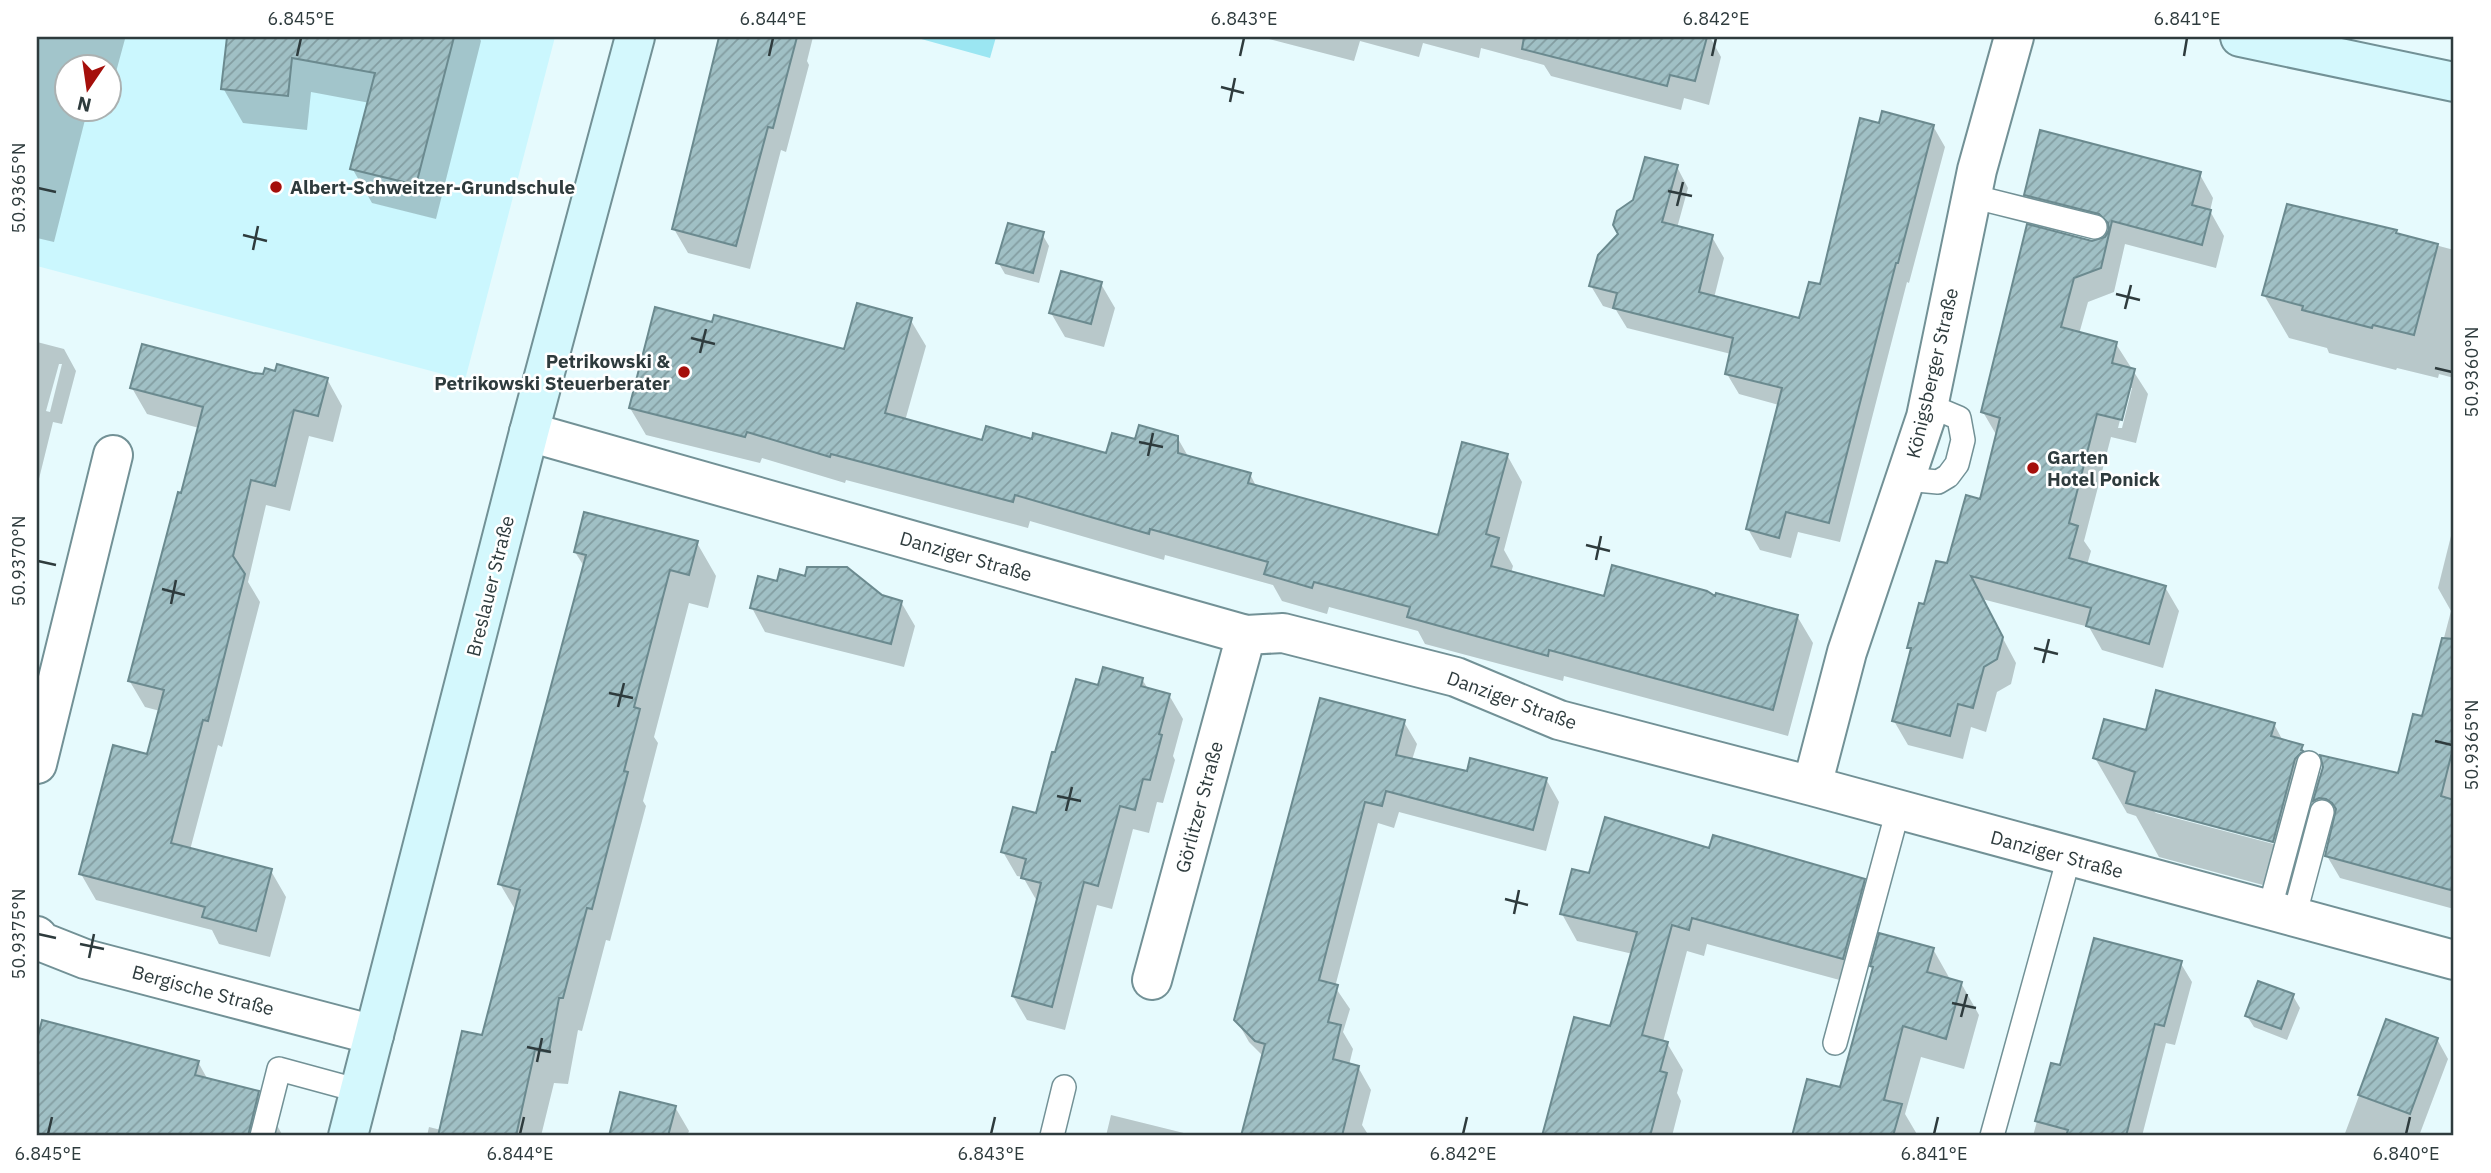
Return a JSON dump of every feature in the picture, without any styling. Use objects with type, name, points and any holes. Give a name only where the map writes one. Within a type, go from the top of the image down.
[{"type":"street","name":"Breslauer Straße","points":[[348,1136],[529,432],[635,37]]},
{"type":"street","name":"Königsberger Straße","points":[[1812,786],[1847,652],[1906,479],[1928,405],[1972,196],[2014,37]]},
{"type":"street","points":[[2240,37],[2454,82]]},
{"type":"street","name":"Danziger Straße","points":[[529,432],[1246,635],[1283,633],[1456,677],[1559,720],[2454,960]]},
{"type":"street","points":[[37,764],[113,455]]},
{"type":"street","name":"Görlitzer Straße","points":[[1152,980],[1246,635]]},
{"type":"street","name":"Bergische Straße","points":[[37,936],[42,942],[85,959],[374,1035]]},
{"type":"lane","points":[[1972,196],[2095,227]]},
{"type":"lane","points":[[2282,914],[2309,763]]},
{"type":"lane","points":[[1835,1044],[1898,810]]},
{"type":"lane","points":[[2282,914],[2322,812]]},
{"type":"lane","points":[[1992,1136],[2069,857]]},
{"type":"lane","points":[[262,1136],[279,1069],[360,1091]]},
{"type":"lane","points":[[1052,1136],[1064,1087]]},
{"type":"shaded area","name":"Albert-Schweitzer-Grundschule","points":[[37,37],[555,37],[465,380],[37,266]]},
{"type":"shaded area","points":[[914,37],[996,37],[990,58]]},
{"type":"building","points":[[227,37],[454,37],[416,185],[350,169],[375,73],[292,58],[288,96],[221,89]]},
{"type":"building","points":[[719,37],[797,37],[773,128],[768,127],[736,246],[672,229]]},
{"type":"building","points":[[1524,37],[1707,37],[1695,81],[1670,75],[1667,86],[1522,49]]},
{"type":"building","points":[[1882,111],[1934,125],[1829,523],[1786,512],[1779,538],[1746,529],[1782,388],[1725,374],[1733,338],[1613,308],[1617,293],[1589,286],[1598,255],[1618,234],[1613,225],[1617,211],[1633,200],[1645,157],[1678,165],[1662,222],[1713,235],[1699,292],[1799,318],[1809,282],[1820,284],[1860,118],[1879,123]]},
{"type":"building","points":[[2040,130],[2201,172],[2192,205],[2211,210],[2202,245],[2112,221],[2101,268],[2074,278],[2061,327],[2117,342],[2112,363],[2135,369],[2122,420],[2097,414],[2069,523],[2078,526],[2069,558],[2166,586],[2149,644],[2086,626],[2091,608],[1971,576],[2003,637],[1997,659],[1984,667],[1973,708],[1958,704],[1950,736],[1892,721],[1911,648],[1907,648],[1919,603],[1924,604],[1936,561],[1947,563],[1966,495],[1980,499],[2000,418],[1981,412],[2027,224],[2092,241],[2105,237],[2109,230],[2108,223],[2099,214],[2024,195]]},
{"type":"building","points":[[2287,204],[2397,230],[2396,233],[2438,244],[2414,335],[2373,325],[2372,328],[2302,310],[2303,306],[2262,295]]},
{"type":"building","points":[[1008,223],[1044,232],[1033,273],[996,263]]},
{"type":"building","points":[[1061,271],[1102,282],[1091,324],[1049,313]]},
{"type":"building","points":[[857,303],[912,318],[885,413],[982,440],[986,426],[1032,439],[1033,433],[1106,453],[1112,433],[1135,439],[1139,425],[1178,436],[1178,453],[1251,473],[1248,483],[1438,535],[1462,442],[1508,454],[1486,534],[1499,538],[1491,566],[1604,596],[1612,565],[1707,591],[1715,596],[1716,593],[1798,615],[1773,710],[1549,650],[1548,656],[1407,617],[1410,607],[1314,582],[1312,588],[1264,574],[1268,562],[1150,529],[1149,534],[1015,495],[1013,502],[831,454],[830,457],[747,432],[745,437],[629,408],[655,307],[712,322],[714,315],[844,349]]},
{"type":"building","points":[[142,344],[253,373],[263,374],[265,368],[275,371],[277,364],[328,378],[318,416],[294,410],[275,486],[251,480],[233,556],[245,574],[208,721],[203,720],[171,843],[272,869],[256,931],[202,917],[205,907],[79,874],[113,745],[147,754],[164,690],[128,681],[203,407],[130,388]]},
{"type":"building","points":[[584,512],[698,541],[689,575],[670,570],[634,707],[640,709],[624,771],[628,772],[592,909],[587,908],[563,998],[559,998],[549,1052],[535,1050],[516,1136],[438,1136],[462,1031],[482,1035],[520,890],[498,884],[586,555],[574,552]]},
{"type":"building","points":[[807,567],[847,567],[882,595],[902,601],[891,644],[750,608],[758,576],[777,581],[780,569],[805,576]]},
{"type":"building","points":[[2442,638],[2454,639],[2454,744],[2441,796],[2454,800],[2454,891],[2325,856],[2336,809],[2326,799],[2313,801],[2323,767],[2320,755],[2398,773],[2413,714],[2422,716]]},
{"type":"building","points":[[1103,667],[1143,678],[1141,686],[1170,694],[1150,780],[1143,779],[1135,810],[1120,806],[1098,886],[1084,882],[1052,1007],[1012,996],[1041,883],[1021,878],[1026,859],[1001,852],[1013,807],[1036,813],[1052,752],[1055,752],[1076,679],[1098,685]]},
{"type":"building","points":[[2156,690],[2275,723],[2271,736],[2303,745],[2303,751],[2295,759],[2273,842],[2126,803],[2135,772],[2093,758],[2104,719],[2146,730]]},
{"type":"building","points":[[1320,698],[1405,720],[1396,755],[1467,771],[1470,758],[1547,778],[1533,830],[1386,791],[1382,806],[1365,802],[1319,980],[1338,985],[1328,1022],[1341,1025],[1333,1059],[1359,1066],[1342,1136],[1241,1136],[1265,1044],[1255,1041],[1234,1020]]},
{"type":"building","points":[[1605,817],[1709,848],[1713,835],[1865,879],[1843,959],[1692,918],[1689,930],[1672,925],[1642,1035],[1668,1042],[1660,1071],[1667,1073],[1650,1136],[1542,1136],[1574,1017],[1610,1026],[1637,932],[1560,914],[1572,869],[1589,873]]},
{"type":"building","points":[[1879,933],[1934,948],[1927,972],[1962,982],[1946,1039],[1903,1026],[1884,1100],[1902,1104],[1893,1136],[1792,1136],[1807,1079],[1840,1087],[1873,967],[1870,966]]},
{"type":"building","points":[[2094,938],[2182,961],[2164,1026],[2155,1024],[2126,1136],[2066,1136],[2068,1130],[2035,1121],[2051,1063],[2060,1065]]},
{"type":"building","points":[[2258,981],[2294,994],[2281,1029],[2245,1016]]},
{"type":"building","points":[[2386,1019],[2438,1038],[2410,1114],[2358,1095]]},
{"type":"building","points":[[42,1020],[199,1061],[195,1075],[259,1091],[248,1136],[37,1136],[37,1040]]},
{"type":"building","points":[[620,1092],[676,1106],[668,1136],[609,1136]]},
{"type":"place","name":"Albert-Schweitzer-Grundschule","points":[[276,187]]},
{"type":"place","name":"Petrikowski & Petrikowski Steuerberater","points":[[684,372]]},
{"type":"place","name":"Garten Hotel Ponick","points":[[2033,468]]}]
